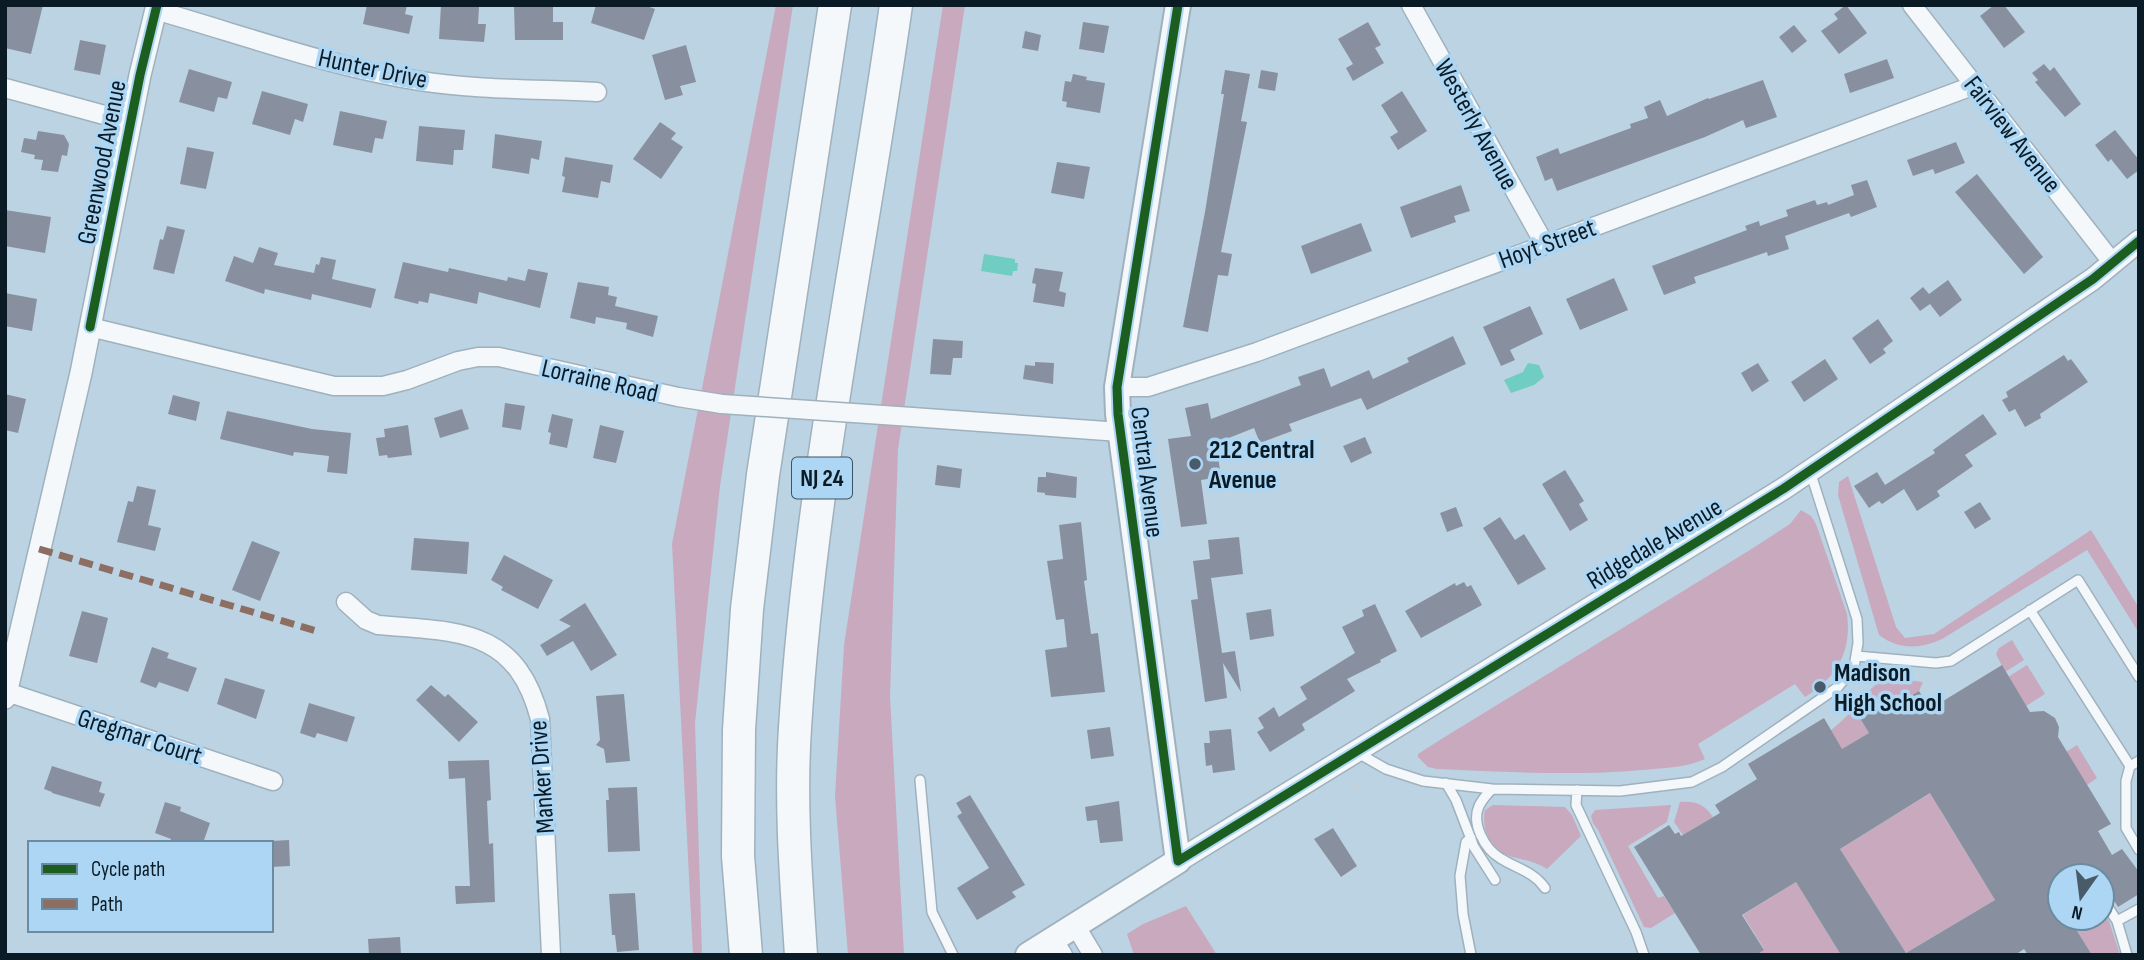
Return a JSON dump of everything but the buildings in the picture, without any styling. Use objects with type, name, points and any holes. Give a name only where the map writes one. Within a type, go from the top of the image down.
[{"type":"highway","name":"NJ 24","points":[[746,955],[738,856],[739,744],[747,609],[763,475],[835,5]]},
{"type":"highway","name":"NJ 24","points":[[802,955],[794,850],[795,744],[804,610],[896,5]]},
{"type":"main road","name":"Central Avenue","points":[[1178,5],[1117,387],[1120,432],[1178,861]]},
{"type":"main road","name":"Ridgedale Avenue","points":[[1028,955],[1058,947],[1075,925],[1178,861]]},
{"type":"street","name":"Westerly Avenue","points":[[1410,5],[1544,243]]},
{"type":"street","name":"Fairview Avenue","points":[[1912,5],[2112,262]]},
{"type":"street","name":"Hunter Drive","points":[[156,8],[368,71],[421,81],[471,86],[597,92]]},
{"type":"street","name":"Greenwood Avenue","points":[[6,689],[90,327],[130,122],[156,8]]},
{"type":"street","name":"Hoyt Street","points":[[1117,387],[1148,387],[1256,352],[1975,85]]},
{"type":"street","points":[[5,88],[130,122]]},
{"type":"street","name":"Ridgedale Avenue","points":[[1178,861],[1810,470],[2068,297],[2139,241]]},
{"type":"street","name":"Lorraine Road","points":[[90,327],[334,386],[383,386],[458,361],[478,357],[499,358],[667,395],[722,404],[1120,432]]},
{"type":"street","name":"Manker Drive","points":[[346,602],[366,620],[378,625],[460,632],[480,639],[498,650],[526,681],[540,719],[551,955]]},
{"type":"street","name":"Gregmar Court","points":[[6,689],[273,781]]},
{"type":"street","points":[[1075,925],[1093,955]]},
{"type":"lane","points":[[1356,752],[1386,769],[1423,781],[1492,789],[1619,791],[1692,782],[1712,773],[1838,687],[1854,667],[1858,643],[1857,619],[1810,470]]},
{"type":"lane","points":[[1856,656],[1936,663],[1951,661],[2078,580],[2139,677]]},
{"type":"lane","points":[[2030,610],[2134,763],[2126,780],[2126,828],[2139,850]]},
{"type":"lane","points":[[920,779],[932,912],[953,955]]},
{"type":"lane","points":[[1446,783],[1456,800],[1477,853],[1495,880]]},
{"type":"lane","points":[[1492,789],[1480,803],[1476,816],[1481,836],[1494,854],[1539,878],[1545,888]]},
{"type":"lane","points":[[1577,790],[1576,804],[1636,932],[1644,955]]},
{"type":"lane","points":[[1471,838],[1466,842],[1460,876],[1463,914],[1471,955]]},
{"type":"lane","points":[[2127,955],[2117,921],[2139,909]]},
{"type":"path","points":[[1355,788],[1362,783]]},
{"type":"shaded area","points":[[776,5],[793,5],[720,486],[695,723],[702,955],[693,955],[672,544]]},
{"type":"shaded area","points":[[943,5],[965,5],[898,449],[890,696],[904,955],[848,955],[835,796],[844,645]]},
{"type":"shaded area","points":[[984,254],[1015,259],[1015,263],[1018,263],[1017,271],[1013,271],[1012,276],[981,271]]},
{"type":"shaded area","points":[[1528,363],[1539,365],[1544,377],[1534,385],[1511,393],[1504,380],[1523,372]]},
{"type":"shaded area","points":[[1848,476],[1896,627],[1905,638],[1934,634],[2091,530],[2139,608],[2139,633],[2087,550],[1942,639],[1918,646],[1887,640],[1879,635],[1838,495],[1839,482]]},
{"type":"shaded area","points":[[1801,510],[1811,516],[1816,524],[1847,614],[1848,627],[1844,652],[1834,672],[1805,697],[1795,684],[1698,744],[1705,759],[1674,767],[1591,773],[1437,769],[1428,767],[1418,757],[1418,754],[1443,738],[1750,550],[1790,524]]},
{"type":"shaded area","points":[[2012,640],[2024,660],[2005,672],[1996,654],[1999,648]]},
{"type":"shaded area","points":[[2027,665],[2045,694],[2026,706],[2008,677]]},
{"type":"shaded area","points":[[1890,678],[1923,682],[1919,691],[1886,711],[1881,705],[1861,718],[1869,733],[1815,766],[1811,748],[1849,714],[1872,688]]},
{"type":"shaded area","points":[[2077,745],[2097,778],[2087,785],[2066,752]]},
{"type":"shaded area","points":[[1945,784],[1940,810],[1995,900],[1906,953],[1840,849]]},
{"type":"shaded area","points":[[1680,802],[1699,804],[1713,817],[1683,835],[1674,822]]},
{"type":"shaded area","points":[[1493,805],[1565,807],[1572,815],[1581,836],[1547,869],[1509,856],[1497,849],[1488,838],[1484,824],[1485,810]]},
{"type":"shaded area","points":[[1671,805],[1667,822],[1628,846],[1658,898],[1664,896],[1675,913],[1651,928],[1644,927],[1591,816],[1595,810]]},
{"type":"shaded area","points":[[1796,882],[1841,955],[1756,955],[1764,949],[1743,915]]},
{"type":"shaded area","points":[[1186,906],[1217,955],[1134,955],[1127,934],[1143,924]]},
{"type":"shaded area","points":[[2078,932],[2113,932],[2120,955],[2092,955]]},
{"type":"marked path","points":[[39,549],[320,632]]},
{"type":"cycle path","points":[[90,327],[140,75],[157,5]]},
{"type":"cycle path","points":[[1178,5],[1117,387],[1118,414],[1178,861],[1783,489],[2093,279],[2139,241]]},
{"type":"place","name":"212 Central Avenue","points":[[1195,464]]},
{"type":"place","name":"Madison High School","points":[[1820,687]]}]
